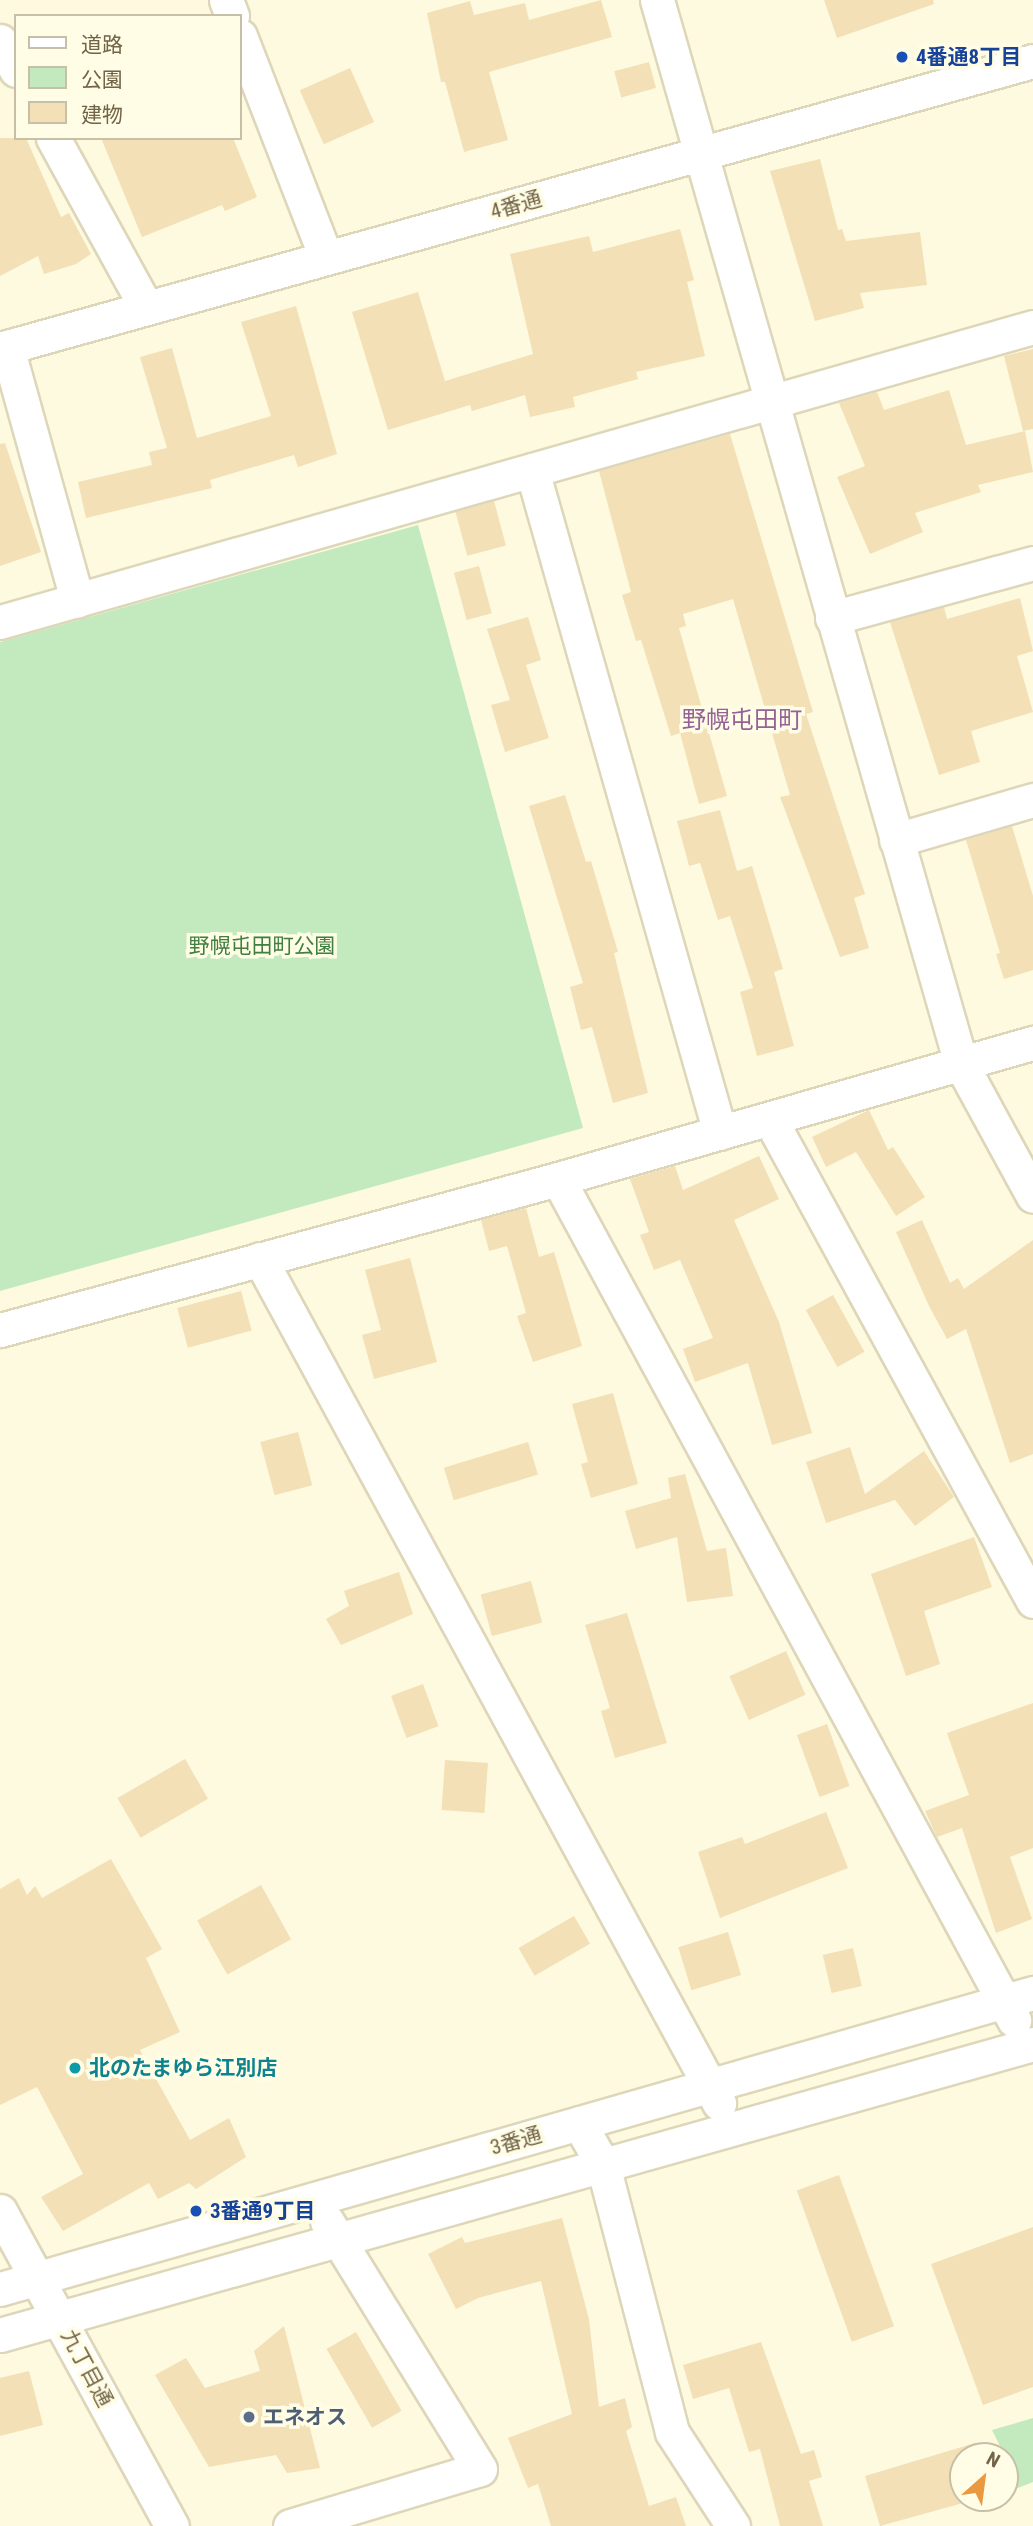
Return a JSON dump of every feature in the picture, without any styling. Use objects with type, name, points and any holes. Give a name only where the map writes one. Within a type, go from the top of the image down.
[{"type":"street","points":[[657,0],[769,402],[961,1064],[1033,1196]]},
{"type":"street","points":[[0,41],[14,66]]},
{"type":"street","points":[[242,41],[326,258]]},
{"type":"street","name":"4番通","points":[[4,348],[1033,61]]},
{"type":"street","points":[[54,140],[146,307]]},
{"type":"street","points":[[0,622],[1033,327]]},
{"type":"street","points":[[4,348],[77,600]]},
{"type":"street","points":[[532,470],[720,1133]]},
{"type":"street","points":[[832,618],[1033,563]]},
{"type":"street","points":[[896,840],[1033,800]]},
{"type":"street","points":[[0,1329],[558,1179],[1033,1043]]},
{"type":"street","points":[[770,1119],[1033,1601]]},
{"type":"street","points":[[0,2335],[1031,2045],[1018,1997],[558,1179]]},
{"type":"street","points":[[260,1259],[733,2129]]},
{"type":"street","name":"3番通","points":[[0,2289],[1018,1997]]},
{"type":"street","points":[[579,2123],[603,2165],[672,2432],[733,2526]]},
{"type":"street","points":[[290,2526],[480,2469],[340,2239],[311,2200]]},
{"type":"street","name":"九丁目通","points":[[0,2210],[172,2526]]},
{"type":"green space","name":"野幌屯田町公園","points":[[418,525],[583,1128],[0,1291],[0,642]]},
{"type":"green space","points":[[1033,2418],[1033,2482],[1019,2488],[1019,2442],[998,2442],[992,2430]]},
{"type":"building","points":[[601,0],[612,37],[489,72],[508,140],[464,152],[445,82],[441,82],[427,13],[470,1],[474,15],[525,3],[529,20]]},
{"type":"building","points":[[824,0],[933,0],[934,4],[837,38]]},
{"type":"building","points":[[649,62],[656,88],[621,97],[614,71]]},
{"type":"building","points":[[350,68],[374,122],[324,144],[300,90]]},
{"type":"building","points":[[0,138],[14,138],[27,140],[61,217],[69,213],[91,254],[76,264],[44,274],[38,256],[0,276]]},
{"type":"building","points":[[102,140],[234,140],[257,197],[225,211],[222,205],[142,237]]},
{"type":"building","points":[[820,159],[838,230],[842,229],[846,241],[920,232],[927,285],[860,293],[864,308],[815,321],[770,171]]},
{"type":"building","points":[[680,229],[694,280],[687,282],[705,356],[636,372],[638,379],[573,397],[575,407],[530,417],[525,395],[472,411],[470,405],[388,430],[352,312],[418,292],[445,381],[533,354],[510,254],[589,236],[593,252]]},
{"type":"building","points":[[296,306],[337,454],[298,467],[294,455],[210,480],[212,488],[86,518],[78,482],[152,465],[149,452],[167,448],[140,357],[172,348],[197,438],[271,416],[241,322]]},
{"type":"building","points":[[1033,349],[1033,429],[1023,431],[1004,356]]},
{"type":"building","points":[[949,390],[966,445],[1025,431],[1033,472],[978,485],[981,492],[915,513],[923,532],[870,554],[837,477],[865,466],[839,403],[877,392],[884,410]]},
{"type":"building","points":[[730,434],[813,712],[806,714],[865,894],[854,898],[869,948],[840,957],[780,797],[790,795],[733,599],[683,614],[686,626],[679,628],[727,796],[699,804],[680,733],[671,736],[641,640],[636,641],[622,595],[631,592],[599,471]]},
{"type":"building","points":[[5,443],[41,552],[0,566],[0,444]]},
{"type":"building","points":[[494,501],[506,545],[467,556],[455,511]]},
{"type":"building","points":[[479,566],[492,613],[467,620],[454,573]]},
{"type":"building","points":[[1020,598],[1033,651],[1017,656],[1033,712],[971,731],[980,762],[939,775],[890,622],[944,607],[947,619]]},
{"type":"building","points":[[528,617],[541,660],[526,665],[549,738],[505,752],[491,705],[510,700],[487,629]]},
{"type":"building","points":[[565,795],[586,862],[591,861],[618,952],[614,953],[648,1093],[613,1103],[592,1027],[581,1030],[570,987],[583,983],[529,806]]},
{"type":"building","points":[[720,810],[737,871],[752,866],[783,969],[774,972],[794,1046],[757,1056],[740,992],[753,988],[730,916],[718,920],[700,863],[689,866],[677,821]]},
{"type":"building","points":[[1012,826],[1033,896],[1033,970],[1004,979],[996,954],[1000,953],[966,840]]},
{"type":"building","points":[[869,1110],[888,1150],[893,1147],[925,1197],[896,1216],[856,1152],[826,1167],[812,1137]]},
{"type":"building","points":[[759,1156],[779,1199],[734,1220],[779,1322],[812,1433],[772,1445],[748,1363],[695,1382],[683,1349],[713,1338],[680,1260],[654,1270],[640,1235],[649,1232],[630,1179],[675,1166],[683,1190]]},
{"type":"building","points":[[526,1208],[539,1257],[554,1252],[582,1346],[533,1362],[517,1316],[526,1313],[507,1246],[489,1251],[481,1220]]},
{"type":"building","points":[[922,1220],[950,1283],[958,1278],[964,1289],[1033,1240],[1033,1454],[1010,1463],[966,1329],[947,1339],[929,1306],[896,1232]]},
{"type":"building","points":[[410,1258],[437,1362],[374,1379],[362,1335],[381,1330],[365,1270]]},
{"type":"building","points":[[241,1291],[252,1331],[188,1348],[177,1308]]},
{"type":"building","points":[[833,1295],[865,1352],[837,1367],[806,1310]]},
{"type":"building","points":[[613,1393],[638,1484],[591,1498],[581,1464],[588,1462],[572,1404]]},
{"type":"building","points":[[298,1432],[312,1485],[275,1495],[260,1442]]},
{"type":"building","points":[[528,1442],[538,1475],[454,1500],[444,1468]]},
{"type":"building","points":[[850,1447],[865,1494],[924,1451],[954,1497],[915,1526],[895,1500],[826,1523],[806,1462]]},
{"type":"building","points":[[685,1474],[707,1551],[726,1548],[733,1596],[687,1602],[677,1537],[636,1549],[625,1511],[671,1498],[668,1478]]},
{"type":"building","points":[[974,1537],[992,1587],[924,1611],[940,1664],[906,1676],[871,1574]]},
{"type":"building","points":[[399,1572],[413,1614],[341,1645],[326,1619],[349,1606],[344,1591]]},
{"type":"building","points":[[531,1581],[542,1623],[492,1636],[481,1594]]},
{"type":"building","points":[[627,1613],[667,1743],[615,1758],[601,1711],[610,1708],[585,1625]]},
{"type":"building","points":[[786,1651],[806,1695],[749,1720],[729,1676]]},
{"type":"building","points":[[423,1684],[438,1726],[406,1738],[391,1696]]},
{"type":"building","points":[[1033,1703],[1033,1848],[1010,1857],[1032,1919],[996,1933],[962,1828],[937,1837],[925,1811],[969,1795],[947,1733]]},
{"type":"building","points":[[827,1724],[850,1786],[820,1797],[797,1735]]},
{"type":"building","points":[[185,1759],[208,1799],[140,1838],[117,1798]]},
{"type":"building","points":[[445,1760],[488,1763],[484,1813],[442,1810]]},
{"type":"building","points":[[826,1812],[848,1868],[720,1918],[698,1852],[742,1837],[745,1844]]},
{"type":"building","name":"北のたまゆら江別店","points":[[111,1859],[162,1949],[146,1958],[180,2032],[140,2050],[190,2140],[229,2118],[246,2157],[196,2189],[189,2183],[158,2199],[149,2183],[63,2231],[41,2197],[83,2174],[37,2087],[0,2105],[0,1889],[19,1878],[27,1895],[35,1886],[42,1898]]},
{"type":"building","points":[[261,1885],[291,1939],[227,1975],[197,1920]]},
{"type":"building","points":[[574,1916],[590,1944],[535,1976],[519,1948]]},
{"type":"building","points":[[728,1932],[741,1975],[691,1990],[678,1947]]},
{"type":"building","points":[[853,1948],[862,1986],[832,1993],[823,1955]]},
{"type":"building","points":[[839,2175],[894,2326],[852,2342],[797,2190]]},
{"type":"building","points":[[562,2218],[589,2319],[599,2407],[625,2398],[632,2427],[626,2431],[649,2506],[676,2497],[686,2526],[551,2526],[538,2484],[528,2488],[508,2438],[572,2414],[541,2281],[478,2298],[456,2309],[428,2254],[462,2237],[465,2243]]},
{"type":"building","points":[[1033,2227],[1033,2387],[983,2405],[931,2264]]},
{"type":"building","points":[[284,2326],[320,2468],[287,2473],[276,2455],[209,2467],[155,2375],[186,2358],[205,2388],[260,2371],[254,2351]]},
{"type":"building","points":[[356,2332],[402,2411],[372,2428],[327,2349]]},
{"type":"building","points":[[761,2342],[801,2454],[814,2450],[822,2477],[809,2481],[823,2526],[780,2526],[760,2449],[749,2452],[729,2388],[693,2399],[683,2365]]},
{"type":"building","points":[[29,2371],[43,2425],[0,2436],[0,2378]]},
{"type":"building","points":[[949,2451],[949,2507],[880,2526],[865,2476]]},
{"type":"place","name":"4番通8丁目","points":[[902,57]]},
{"type":"place","name":"北のたまゆら江別店","points":[[75,2068]]},
{"type":"place","name":"3番通9丁目","points":[[196,2211]]},
{"type":"place","name":"エネオス","points":[[249,2417]]},
{"type":"district","name":"野幌屯田町","points":[[742,721]]}]
